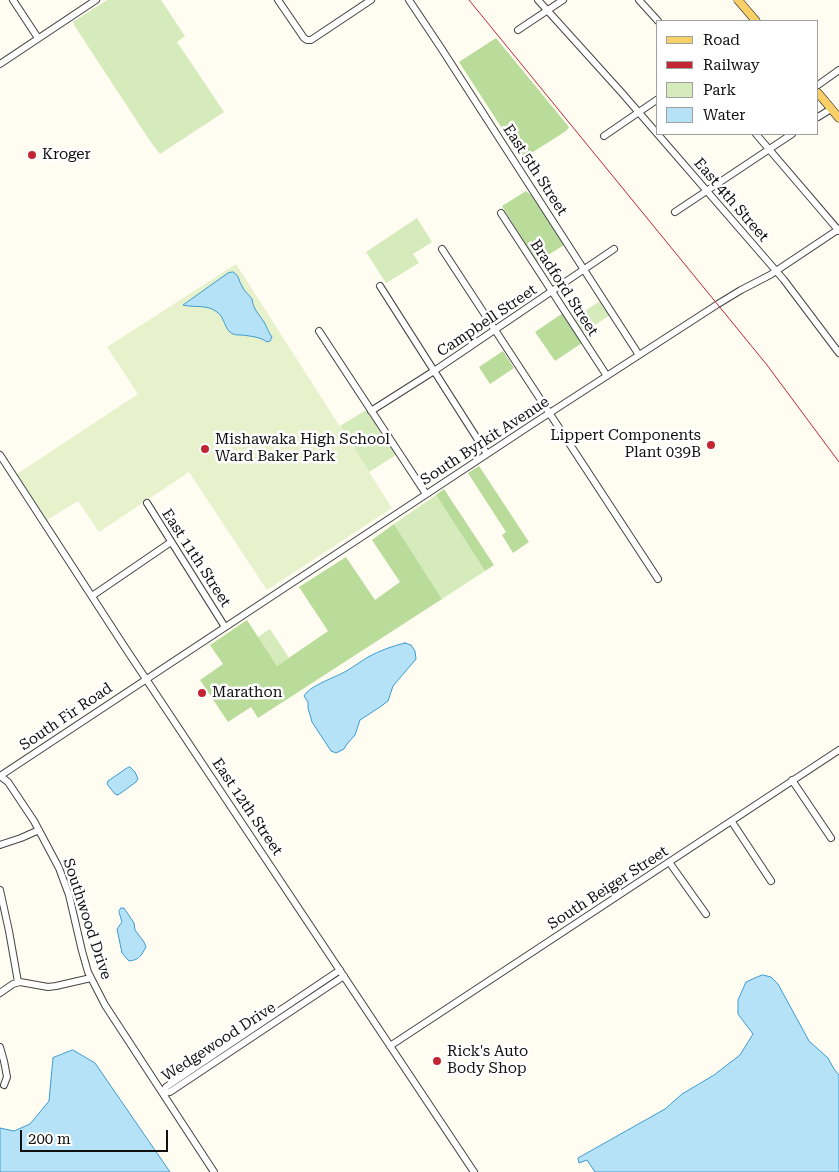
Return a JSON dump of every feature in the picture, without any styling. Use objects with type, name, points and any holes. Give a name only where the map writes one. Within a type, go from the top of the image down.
[{"type":"main road","points":[[738,0],[755,20]]},
{"type":"main road","points":[[819,94],[839,118]]},
{"type":"street","points":[[13,0],[38,38]]},
{"type":"street","points":[[0,64],[96,0]]},
{"type":"street","points":[[278,0],[307,40],[311,40],[371,0]]},
{"type":"street","name":"East 5th Street","points":[[408,0],[639,355]]},
{"type":"street","name":"East 4th Street","points":[[538,0],[656,133]]},
{"type":"street","points":[[518,30],[563,0]]},
{"type":"street","points":[[639,0],[657,20]]},
{"type":"street","points":[[819,84],[839,70]]},
{"type":"street","points":[[604,136],[656,100]]},
{"type":"street","points":[[819,116],[831,109]]},
{"type":"street","name":"East 4th Street","points":[[658,135],[784,280],[839,353]]},
{"type":"street","points":[[757,135],[839,230]]},
{"type":"street","points":[[675,212],[790,135]]},
{"type":"street","name":"Bradford Street","points":[[501,213],[607,376]]},
{"type":"street","name":"South Byrkit Avenue","points":[[146,679],[720,302],[776,271],[839,230]]},
{"type":"street","points":[[442,249],[658,579]]},
{"type":"street","name":"Campbell Street","points":[[371,411],[434,371],[614,249]]},
{"type":"street","points":[[380,286],[487,454]]},
{"type":"street","points":[[319,331],[426,494]]},
{"type":"street","name":"East 12th Street","points":[[0,455],[146,679],[474,1172]]},
{"type":"street","name":"East 11th Street","points":[[147,503],[225,627]]},
{"type":"street","points":[[92,596],[171,542]]},
{"type":"street","name":"South Fir Road","points":[[0,776],[146,679]]},
{"type":"street","name":"South Beiger Street","points":[[390,1046],[839,750]]},
{"type":"street","name":"Southwood Drive","points":[[0,776],[8,782],[34,821],[59,868],[65,882],[91,978],[104,1005],[214,1172]]},
{"type":"street","points":[[792,780],[831,838]]},
{"type":"street","points":[[732,822],[772,881]]},
{"type":"street","points":[[0,845],[39,830]]},
{"type":"street","points":[[669,862],[706,914]]},
{"type":"street","points":[[0,890],[18,982]]},
{"type":"street","name":"Wedgewood Drive","points":[[163,1093],[170,1092],[342,973]]},
{"type":"street","points":[[0,992],[18,982],[48,987],[91,978]]},
{"type":"street","points":[[0,1047],[7,1077],[4,1085]]},
{"type":"green space","points":[[107,0],[161,0],[185,36],[177,42],[224,112],[160,154],[74,25],[73,22]]},
{"type":"green space","points":[[496,38],[569,127],[566,131],[522,159],[459,62]]},
{"type":"green space","points":[[526,191],[531,195],[564,245],[537,262],[502,206]]},
{"type":"green space","points":[[417,218],[432,242],[413,254],[419,263],[386,283],[366,252]]},
{"type":"green space","name":"Mishawaka High School Ward Baker Park","points":[[236,264],[392,508],[267,590],[189,472],[99,532],[78,501],[47,520],[17,474],[138,394],[107,347]]},
{"type":"green space","points":[[600,301],[610,315],[583,333],[574,318]]},
{"type":"green space","points":[[563,313],[582,343],[555,361],[535,332]]},
{"type":"green space","points":[[503,351],[514,368],[490,384],[479,367]]},
{"type":"green space","points":[[366,410],[396,455],[369,472],[340,426]]},
{"type":"green space","points":[[479,466],[529,542],[513,553],[502,535],[506,532],[468,473]]},
{"type":"green space","points":[[444,489],[494,565],[485,571],[436,495]]},
{"type":"green space","points":[[436,495],[485,571],[442,599],[394,524]]},
{"type":"green space","points":[[394,524],[442,599],[258,718],[251,707],[228,722],[200,680],[223,664],[210,645],[247,620],[277,666],[328,631],[299,587],[346,557],[375,600],[400,582],[372,540]]},
{"type":"green space","points":[[270,629],[289,658],[277,666],[258,637]]},
{"type":"water","points":[[233,272],[237,275],[244,290],[252,299],[255,309],[272,337],[270,341],[267,342],[255,337],[234,334],[228,330],[220,314],[213,310],[205,307],[183,305],[228,273]]},
{"type":"water","points":[[405,643],[411,645],[415,651],[416,659],[393,686],[388,701],[360,720],[355,735],[344,749],[336,753],[331,751],[312,722],[308,702],[304,696],[312,688],[348,670],[368,657]]},
{"type":"water","points":[[130,767],[138,779],[118,795],[115,794],[107,784],[108,781]]},
{"type":"water","points":[[121,908],[124,908],[134,923],[135,930],[146,947],[143,953],[135,960],[129,961],[122,953],[117,929],[122,922],[119,912]]},
{"type":"water","points":[[763,975],[771,977],[778,984],[809,1041],[828,1058],[839,1075],[839,1172],[595,1172],[587,1160],[579,1163],[578,1158],[665,1109],[682,1094],[714,1075],[740,1055],[753,1034],[738,1014],[738,1000],[746,982]]},
{"type":"water","points":[[73,1050],[95,1063],[170,1172],[0,1172],[0,1128],[14,1131],[30,1124],[49,1101],[53,1058]]},
{"type":"railway","points":[[469,0],[767,365],[839,462]]},
{"type":"place","name":"Kroger","points":[[32,155]]},
{"type":"place","name":"Lippert Components Plant 039B","points":[[711,445]]},
{"type":"place","name":"Mishawaka High School Ward Baker Park","points":[[205,449]]},
{"type":"place","name":"Marathon","points":[[202,693]]},
{"type":"place","name":"Rick's Auto Body Shop","points":[[437,1061]]}]
